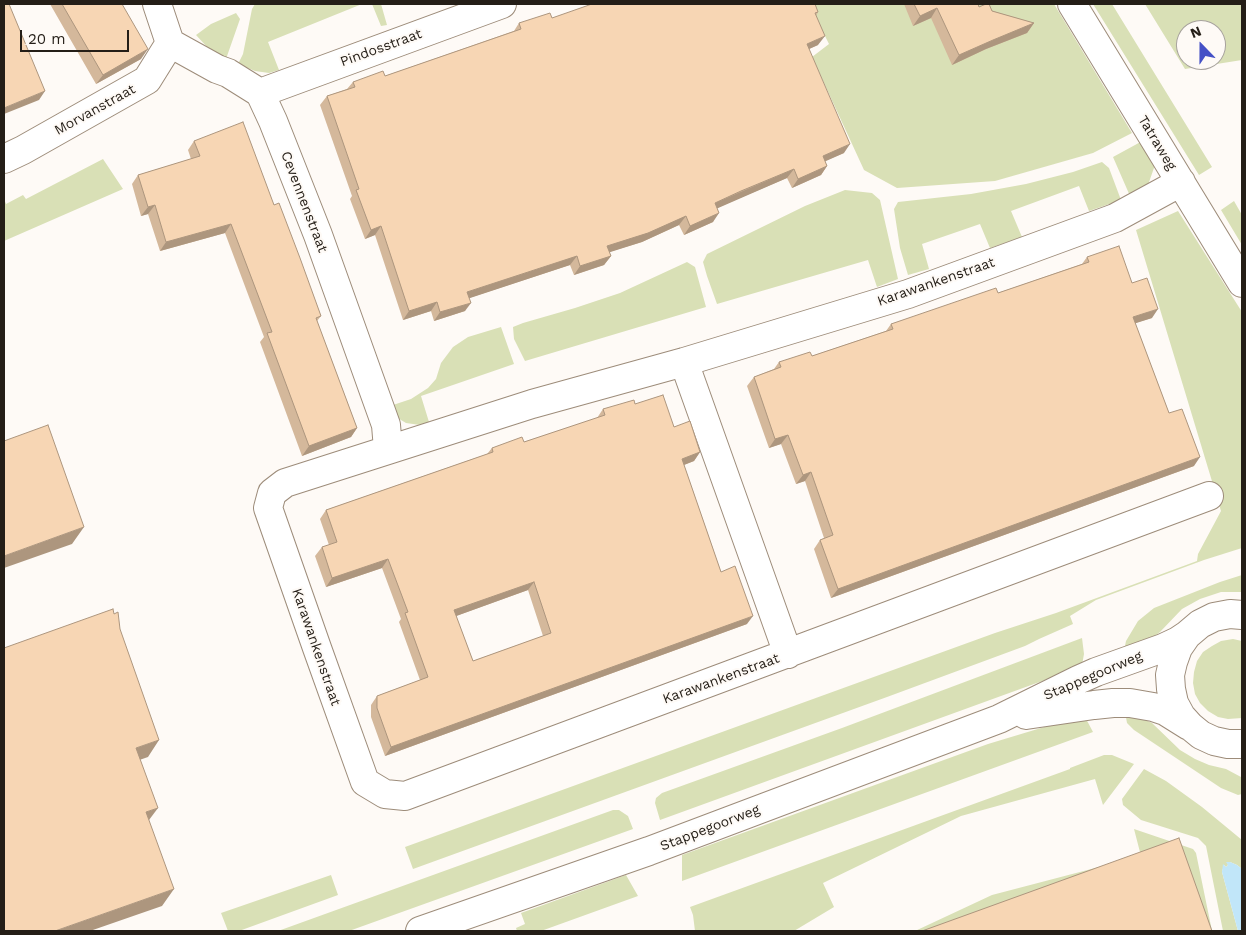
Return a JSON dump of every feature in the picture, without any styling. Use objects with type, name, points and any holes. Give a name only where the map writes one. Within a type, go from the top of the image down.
[{"type":"street","points":[[157,4],[170,43],[217,69],[228,73],[260,93]]},
{"type":"street","name":"Pindosstraat","points":[[260,93],[502,4]]},
{"type":"street","name":"Tatraweg","points":[[1072,4],[1242,283]]},
{"type":"street","name":"Morvanstraat","points":[[4,159],[146,80],[170,43]]},
{"type":"street","name":"Cevennenstraat","points":[[260,93],[273,121],[321,244],[386,425],[388,449]]},
{"type":"street","name":"Karawankenstraat","points":[[1181,182],[1115,218],[908,294],[684,362],[532,404],[285,483],[272,493],[268,508],[365,782],[385,794],[405,796],[1209,496]]},
{"type":"street","name":"Karawankenstraat","points":[[684,362],[788,654]]},
{"type":"street","name":"Stappegoorweg","points":[[420,931],[649,851],[999,719],[1096,672],[1178,641],[1200,624],[1214,617],[1230,614],[1242,615]]},
{"type":"street","points":[[1187,635],[1178,648],[1170,675],[1174,703],[1181,716],[1190,726]]},
{"type":"street","name":"Stappegoorweg","points":[[999,719],[1094,704],[1130,703],[1165,711],[1214,741]]},
{"type":"street","points":[[1214,741],[1242,744]]},
{"type":"street","points":[[1214,741],[1242,755]]},
{"type":"green space","points":[[255,4],[362,4],[268,42],[279,70],[269,73],[255,71],[238,64],[243,54],[252,9]]},
{"type":"green space","points":[[372,4],[381,4],[387,25],[381,26]]},
{"type":"green space","points":[[809,4],[1054,4],[1132,133],[1093,153],[995,181],[897,188],[864,170],[812,57],[829,44]]},
{"type":"green space","points":[[1093,4],[1112,4],[1212,167],[1199,175]]},
{"type":"green space","points":[[1145,4],[1242,4],[1242,60],[1226,63],[1226,20],[1176,20],[1176,54]]},
{"type":"green space","points":[[236,13],[240,19],[226,59],[208,48],[196,35],[211,24]]},
{"type":"green space","points":[[1146,139],[1155,165],[1148,185],[1130,196],[1113,157]]},
{"type":"green space","points":[[103,159],[123,189],[4,241],[4,199],[6,204],[23,195],[26,199]]},
{"type":"green space","points":[[1102,162],[1109,168],[1121,200],[1089,211],[1079,186],[1011,211],[1022,237],[990,248],[980,224],[922,244],[929,269],[908,275],[900,248],[894,209],[898,202],[971,194],[1026,184],[1073,172]]},
{"type":"green space","points":[[845,190],[872,193],[880,200],[898,279],[877,287],[868,260],[717,304],[703,262],[707,254],[805,206]]},
{"type":"green space","points":[[1234,201],[1242,215],[1242,245],[1221,210]]},
{"type":"green space","points":[[1178,211],[1242,312],[1242,548],[1096,600],[1070,616],[1073,624],[1025,646],[413,869],[405,847],[1197,561],[1198,554],[1221,511],[1136,230]]},
{"type":"green space","points":[[687,262],[695,267],[706,307],[525,361],[514,339],[513,327],[620,293]]},
{"type":"green space","points":[[501,327],[514,364],[421,396],[429,422],[420,425],[406,423],[396,417],[390,406],[411,399],[428,388],[436,379],[441,363],[453,347],[468,337]]},
{"type":"green space","points":[[1242,575],[1242,592],[1221,592],[1200,599],[1182,609],[1151,639],[1124,651],[1126,641],[1138,621],[1154,608]]},
{"type":"green space","points":[[1082,638],[1084,654],[1082,665],[660,820],[655,803],[656,798],[662,793]]},
{"type":"green space","points":[[1233,639],[1242,641],[1242,718],[1228,719],[1218,717],[1200,703],[1195,694],[1193,683],[1197,661],[1203,652],[1221,641]]},
{"type":"green space","points":[[1125,712],[1152,723],[1180,750],[1195,759],[1226,769],[1241,777],[1242,794],[1238,795],[1221,788],[1134,730],[1127,723]]},
{"type":"green space","points":[[1084,715],[1093,732],[682,881],[682,855],[988,744]]},
{"type":"green space","points":[[1104,755],[1112,755],[1134,764],[1103,805],[1095,779],[961,816],[823,883],[834,907],[794,931],[695,931],[690,907]]},
{"type":"green space","points":[[1144,769],[1166,781],[1202,807],[1242,840],[1242,869],[1237,865],[1227,862],[1228,865],[1226,867],[1224,865],[1222,872],[1238,931],[1223,931],[1206,846],[1198,838],[1141,820],[1123,805],[1122,799]]},
{"type":"green space","points":[[613,810],[619,810],[628,816],[633,829],[349,931],[278,931]]},
{"type":"green space","points":[[1134,829],[1193,849],[1196,853],[1212,931],[915,931],[992,895],[1141,856]]},
{"type":"green space","points":[[331,875],[338,895],[239,931],[228,931],[221,913]]},
{"type":"green space","points":[[626,875],[638,896],[541,931],[517,931],[516,928],[525,924],[521,913]]},
{"type":"water","points":[[1226,862],[1237,865],[1242,869],[1242,931],[1238,931],[1222,872],[1223,864],[1226,867],[1228,865]]},
{"type":"building","points":[[4,4],[9,4],[45,91],[4,108]]},
{"type":"building","points":[[62,4],[122,4],[148,49],[103,75]]},
{"type":"building","points":[[592,4],[815,4],[818,12],[815,13],[825,36],[807,44],[850,144],[823,156],[827,166],[798,179],[794,169],[741,191],[715,203],[719,213],[690,226],[686,216],[648,233],[607,246],[611,256],[580,266],[577,256],[467,292],[471,303],[440,312],[437,302],[409,311],[381,226],[371,230],[356,190],[359,189],[327,96],[355,87],[353,82],[383,71],[385,76],[521,29],[519,23],[550,13],[552,18]]},
{"type":"building","points":[[914,4],[978,4],[979,7],[989,4],[992,11],[1034,23],[959,55],[937,8],[920,16]]},
{"type":"building","points":[[243,122],[274,205],[279,203],[300,258],[321,316],[316,318],[357,428],[309,446],[267,333],[272,332],[231,224],[166,242],[155,205],[148,207],[138,175],[200,156],[194,141]]},
{"type":"building","points":[[1119,246],[1132,283],[1147,278],[1158,309],[1133,317],[1169,413],[1182,409],[1200,457],[838,589],[820,540],[833,535],[811,472],[803,475],[788,435],[775,439],[754,377],[781,367],[779,362],[810,352],[812,356],[893,329],[891,324],[996,288],[998,293],[1089,262],[1087,257]]},
{"type":"building","points":[[663,395],[674,427],[690,421],[700,452],[682,459],[721,572],[735,566],[753,616],[391,747],[377,708],[377,696],[428,677],[405,613],[408,612],[388,559],[332,578],[322,547],[337,542],[326,510],[493,452],[492,448],[522,437],[524,442],[605,415],[603,409],[634,400],[635,404]],"holes":[[[534,582],[551,633],[473,661],[454,610]]]},
{"type":"building","points":[[48,425],[84,527],[4,556],[4,441]]},
{"type":"building","points":[[113,609],[114,614],[118,612],[120,629],[159,740],[136,748],[158,808],[146,812],[174,889],[55,931],[4,931],[4,648]]},
{"type":"building","points":[[1179,838],[1212,931],[922,931]]}]
